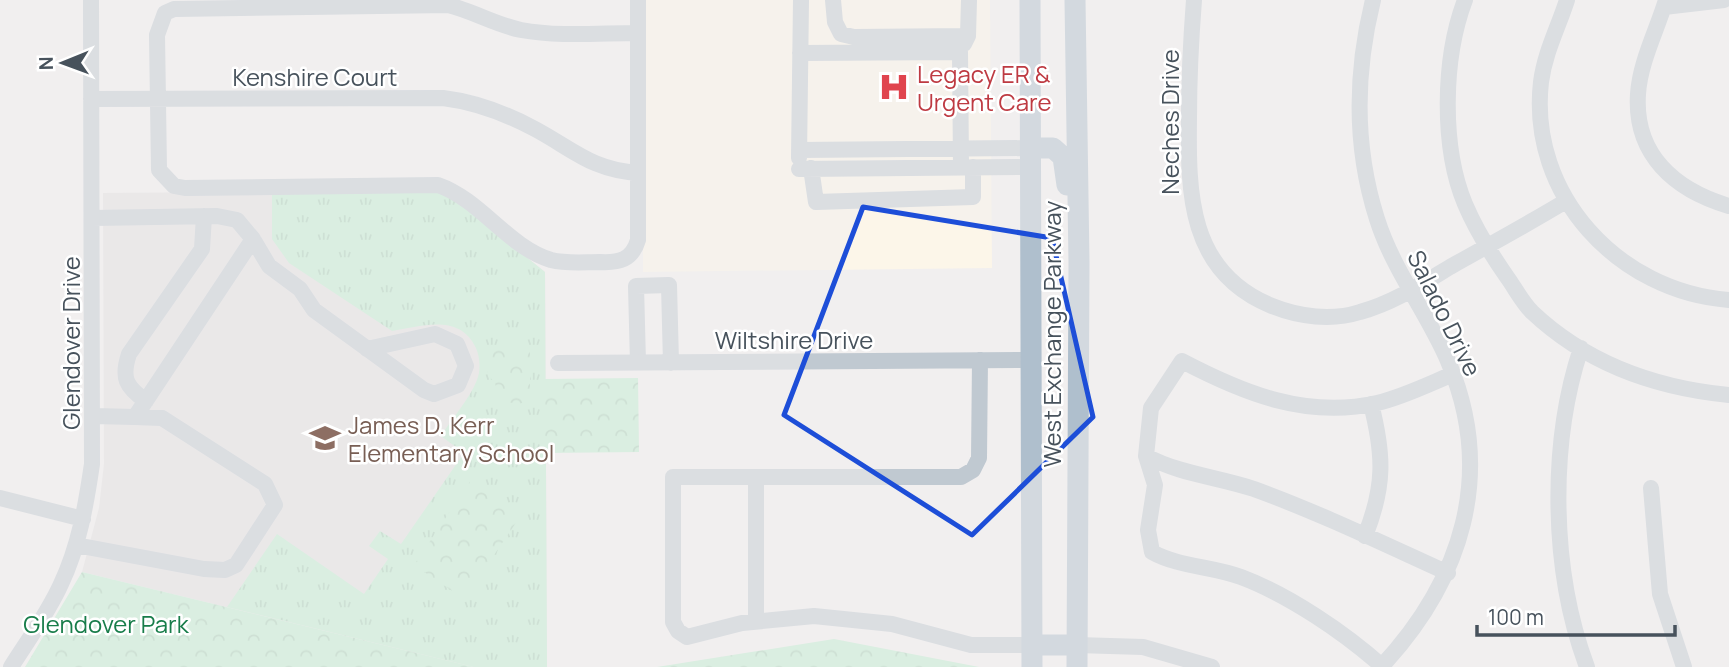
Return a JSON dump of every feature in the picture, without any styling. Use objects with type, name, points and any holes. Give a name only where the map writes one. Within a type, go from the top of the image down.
[{"type":"main road","name":"West Exchange Parkway","points":[[1030,0],[1032,667]]},
{"type":"main road","name":"West Exchange Parkway","points":[[1075,0],[1079,298],[1077,667]]},
{"type":"main road","points":[[1030,157],[1053,148],[1063,157],[1067,170],[1070,265],[1079,298]]},
{"type":"main road","points":[[1032,645],[1077,645]]},
{"type":"street","name":"Glendover Drive","points":[[11,667],[47,611],[76,545],[92,464],[94,416],[91,0]]},
{"type":"street","points":[[638,0],[638,33],[638,173],[638,240],[635,250],[617,262],[561,262],[534,253],[459,195],[438,185],[174,186],[159,170],[157,35],[165,13],[174,9],[448,5],[511,27],[538,32],[638,33]]},
{"type":"street","points":[[801,0],[799,149],[803,172],[816,202],[973,197],[961,148],[960,52],[968,36],[969,0]]},
{"type":"street","points":[[833,0],[835,22],[841,34],[854,37],[968,36]]},
{"type":"street","name":"Neches Drive","points":[[1194,0],[1189,187],[1197,229],[1213,260],[1251,295],[1296,313],[1332,317],[1359,313],[1409,291],[1566,201]]},
{"type":"street","name":"Salado Drive","points":[[1373,0],[1364,34],[1359,84],[1362,155],[1378,222],[1409,291],[1440,343],[1453,374],[1464,413],[1470,480],[1464,525],[1448,573],[1427,612],[1382,667]]},
{"type":"street","points":[[1465,0],[1451,48],[1446,98],[1464,201],[1486,247],[1531,311],[1581,348],[1639,377],[1682,389],[1729,396]]},
{"type":"street","points":[[1567,0],[1545,60],[1540,106],[1548,160],[1566,201],[1584,227],[1627,266],[1675,290],[1729,300]]},
{"type":"street","points":[[1724,0],[1665,3],[1638,94],[1641,126],[1653,155],[1673,180],[1699,197],[1729,206]]},
{"type":"street","points":[[800,53],[960,52]]},
{"type":"street","name":"Kenshire Court","points":[[91,100],[443,98],[466,101],[534,128],[599,167],[638,173]]},
{"type":"street","points":[[799,149],[961,148],[1030,157]]},
{"type":"street","points":[[883,149],[883,168]]},
{"type":"street","points":[[803,172],[967,167],[1030,157]]},
{"type":"street","points":[[146,401],[129,389],[124,380],[128,354],[202,249],[204,216]]},
{"type":"street","points":[[92,218],[204,216],[237,220],[253,239],[269,266],[300,289],[314,310],[367,349],[424,390],[434,394],[458,385],[467,366],[457,344],[435,334],[367,349]]},
{"type":"street","points":[[135,417],[253,239]]},
{"type":"street","points":[[638,363],[636,286],[669,285],[671,363]]},
{"type":"street","points":[[1581,348],[1570,389],[1562,445],[1559,536],[1567,598],[1582,665]]},
{"type":"street","points":[[980,360],[979,458],[968,474],[954,477],[673,477],[675,627],[687,636],[756,621],[840,617],[892,624],[971,645],[1032,645]]},
{"type":"street","name":"Wiltshire Drive","points":[[558,363],[1031,360]]},
{"type":"street","points":[[1382,667],[1307,612],[1241,577],[1164,559],[1153,552],[1148,530],[1155,485],[1146,457],[1151,408],[1182,361],[1233,388],[1299,406],[1341,408],[1371,404],[1453,374]]},
{"type":"street","points":[[1365,536],[1379,498],[1382,474],[1381,441],[1371,404]]},
{"type":"street","points":[[76,545],[204,569],[225,570],[236,565],[275,505],[265,484],[162,418],[94,416]]},
{"type":"street","points":[[1146,457],[1178,470],[1261,492],[1448,573]]},
{"type":"street","points":[[756,477],[756,621]]},
{"type":"street","points":[[1651,488],[1660,594],[1684,667]]},
{"type":"street","points":[[0,498],[83,519]]},
{"type":"street","points":[[1077,645],[1143,647],[1205,666]]},
{"type":"highlighted area","points":[[863,207],[1052,238],[1093,417],[972,535],[784,415]]},
{"type":"shaded area","points":[[642,0],[990,0],[992,268],[643,272]]},
{"type":"shaded area","name":"James D. Kerr Elementary School","points":[[443,190],[545,272],[547,667],[474,667],[82,572],[99,508],[104,464],[103,193]]},
{"type":"green space","points":[[443,190],[545,272],[547,667],[474,667],[227,607],[277,534],[364,594],[388,559],[369,546],[380,531],[401,544],[464,453],[441,436],[470,395],[479,372],[476,348],[460,330],[439,324],[392,331],[289,263],[272,239],[272,192]]},
{"type":"green space","points":[[522,342],[530,349],[530,400],[519,404],[499,401],[495,383],[488,375],[484,351],[486,347]]},
{"type":"green space","points":[[638,378],[639,452],[545,453],[545,379]]},
{"type":"green space","points":[[471,480],[522,514],[464,599],[414,565]]},
{"type":"green space","name":"Glendover Park","points":[[82,572],[474,667],[25,667]]},
{"type":"green space","points":[[834,639],[979,667],[657,667]]},
{"type":"place","name":"Legacy ER & Urgent Care","points":[[894,87]]},
{"type":"place","name":"James D. Kerr Elementary School","points":[[325,438]]}]
